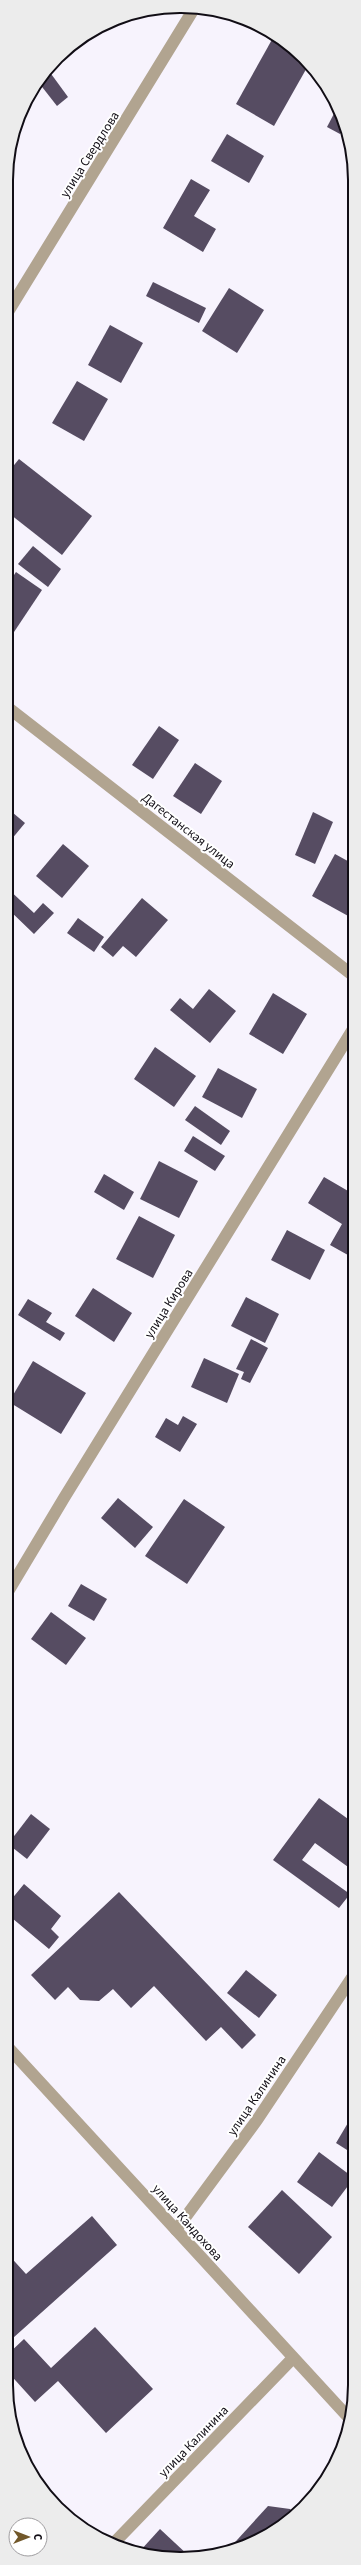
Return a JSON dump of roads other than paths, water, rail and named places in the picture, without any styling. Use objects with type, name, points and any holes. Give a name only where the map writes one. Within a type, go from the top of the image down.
[{"type":"street","name":"улица Свердлова","points":[[13,304],[191,13]]},
{"type":"street","name":"Дагестанская улица","points":[[13,711],[348,972]]},
{"type":"street","name":"улица Кирова","points":[[13,1584],[348,1037]]},
{"type":"street","name":"улица Калинина","points":[[176,2230],[257,2120],[348,1984]]},
{"type":"street","name":"улица Кандохова","points":[[13,2053],[346,2414]]},
{"type":"street","name":"улица Калинина","points":[[117,2540],[294,2358]]}]
